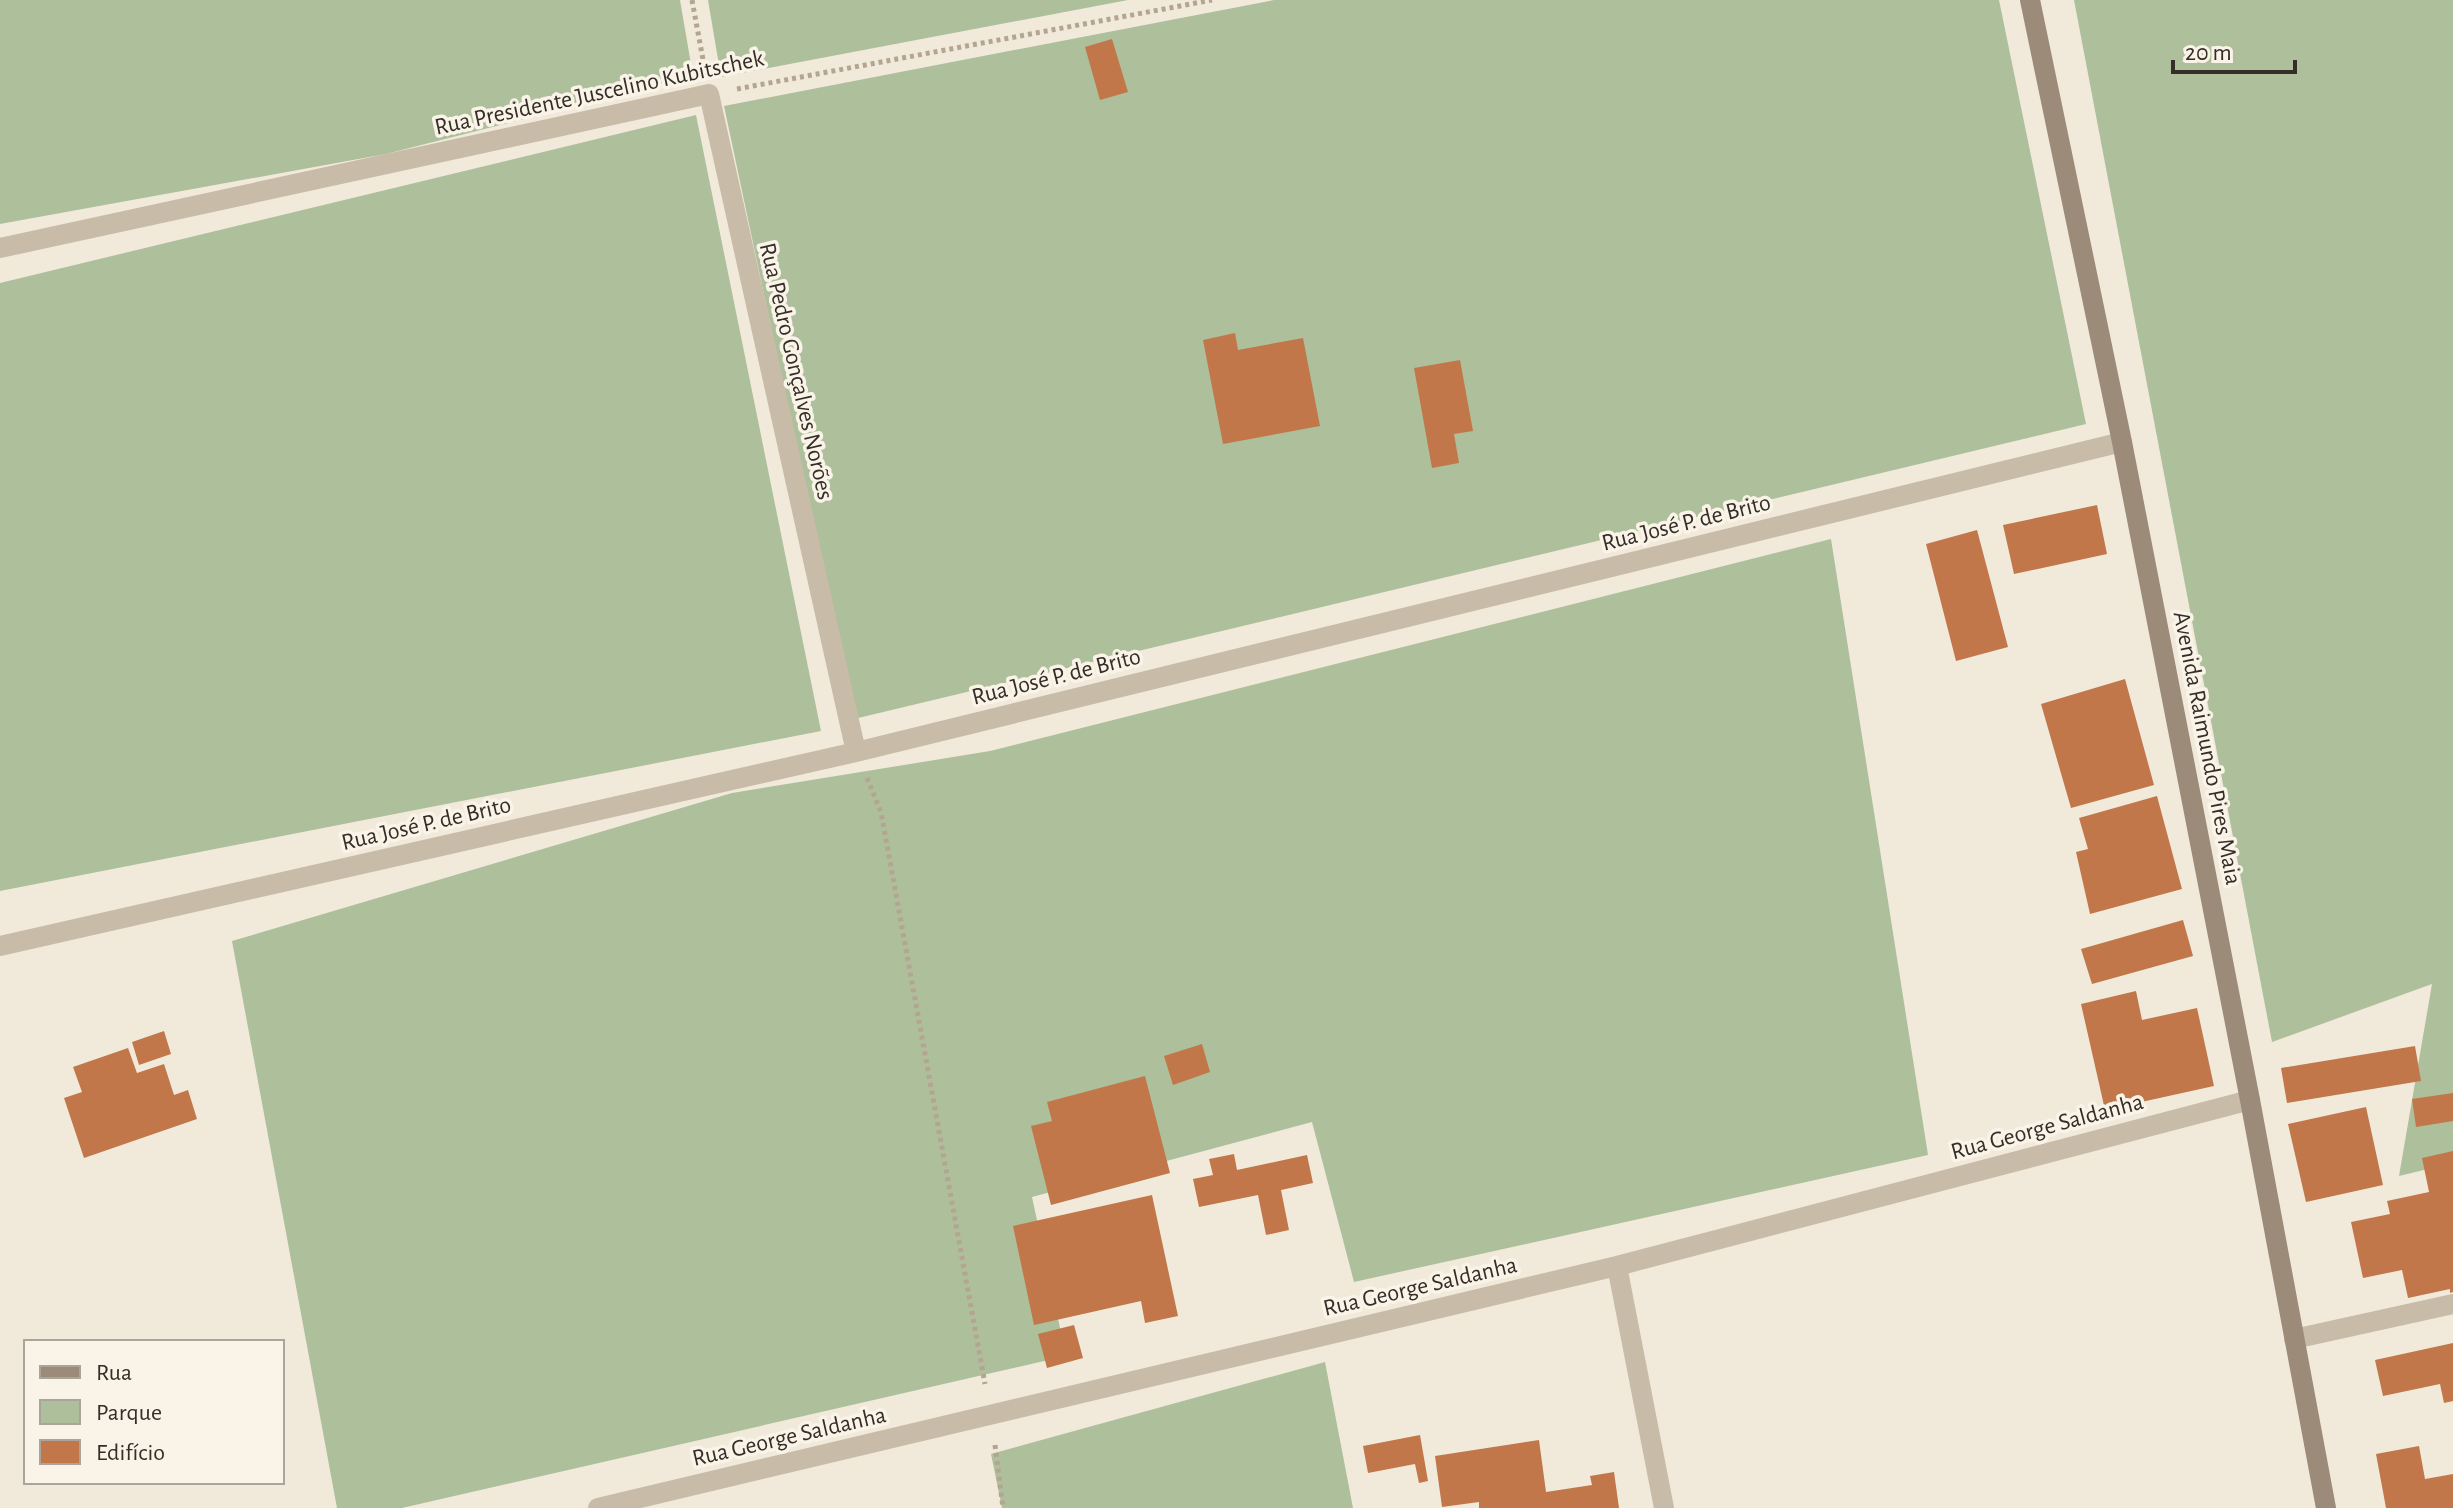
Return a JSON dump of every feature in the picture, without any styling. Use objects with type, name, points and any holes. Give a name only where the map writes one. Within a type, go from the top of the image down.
[{"type":"street","name":"Avenida Raimundo Pires Maia","points":[[2030,0],[2122,442],[2326,1508]]},
{"type":"street","name":"Rua Presidente Juscelino Kubitschek","points":[[0,248],[709,94]]},
{"type":"street","name":"Rua Pedro Gonçalves Norões","points":[[709,94],[856,752]]},
{"type":"street","name":"Rua José P. de Brito","points":[[0,946],[856,752],[2122,442]]},
{"type":"street","name":"Rua George Saldanha","points":[[598,1508],[1617,1266],[2250,1100]]},
{"type":"street","points":[[1617,1266],[1664,1508]]},
{"type":"street","points":[[2294,1339],[2453,1304]]},
{"type":"path","points":[[692,0],[709,94]]},
{"type":"path","name":"Rua Presidente Juscelino Kubitschek","points":[[709,94],[1212,0]]},
{"type":"path","points":[[856,752],[881,812],[991,1415],[1003,1508]]},
{"type":"green space","points":[[0,0],[680,0],[693,76],[386,154],[0,224]]},
{"type":"green space","points":[[708,0],[1128,0],[721,77]]},
{"type":"green space","points":[[1274,0],[1999,0],[2086,424],[854,719],[724,106]]},
{"type":"green space","points":[[2074,0],[2453,0],[2453,1163],[2399,1176],[2432,984],[2272,1042]]},
{"type":"green space","points":[[696,115],[821,731],[0,891],[0,283]]},
{"type":"green space","points":[[1831,539],[1928,1155],[1354,1282],[1312,1122],[1032,1197],[1066,1356],[402,1508],[337,1508],[232,941],[732,793],[990,751]]},
{"type":"green space","points":[[1325,1362],[1353,1508],[1002,1508],[991,1454]]},
{"type":"building","points":[[1112,39],[1128,92],[1100,100],[1085,47]]},
{"type":"building","points":[[1235,333],[1238,350],[1303,338],[1320,426],[1223,444],[1203,340]]},
{"type":"building","points":[[1460,360],[1473,431],[1454,434],[1459,463],[1432,468],[1414,368]]},
{"type":"building","points":[[2097,505],[2107,554],[2014,574],[2003,525]]},
{"type":"building","points":[[1977,530],[2008,647],[1956,661],[1926,544]]},
{"type":"building","points":[[2125,679],[2154,785],[2071,808],[2041,704]]},
{"type":"building","points":[[2157,796],[2182,889],[2090,914],[2076,852],[2088,849],[2079,818]]},
{"type":"building","points":[[2183,920],[2193,956],[2092,984],[2081,949]]},
{"type":"building","points":[[2136,991],[2142,1020],[2197,1008],[2214,1086],[2105,1110],[2081,1004]]},
{"type":"building","points":[[164,1031],[171,1054],[139,1065],[132,1042]]},
{"type":"building","points":[[1202,1044],[1210,1072],[1173,1085],[1164,1056]]},
{"type":"building","points":[[2415,1046],[2421,1081],[2287,1103],[2281,1068]]},
{"type":"building","points":[[128,1048],[137,1073],[164,1064],[174,1095],[188,1090],[197,1119],[84,1158],[64,1098],[82,1092],[73,1067]]},
{"type":"building","points":[[1145,1076],[1170,1173],[1051,1205],[1031,1126],[1052,1121],[1047,1102]]},
{"type":"building","points":[[2453,1093],[2453,1121],[2416,1127],[2412,1099]]},
{"type":"building","points":[[2366,1107],[2383,1185],[2306,1202],[2288,1124]]},
{"type":"building","points":[[2453,1151],[2453,1292],[2450,1293],[2450,1289],[2408,1298],[2402,1270],[2363,1278],[2351,1222],[2390,1214],[2387,1201],[2429,1192],[2422,1158]]},
{"type":"building","points":[[1234,1154],[1237,1170],[1307,1155],[1313,1183],[1281,1190],[1289,1230],[1266,1235],[1258,1195],[1199,1207],[1193,1179],[1213,1175],[1209,1159]]},
{"type":"building","points":[[1152,1195],[1178,1316],[1145,1323],[1141,1301],[1034,1325],[1013,1226]]},
{"type":"building","points":[[1074,1325],[1083,1358],[1047,1368],[1038,1334]]},
{"type":"building","points":[[2453,1343],[2453,1401],[2444,1403],[2440,1384],[2383,1396],[2375,1360]]},
{"type":"building","points":[[1420,1435],[1428,1481],[1419,1483],[1415,1464],[1368,1473],[1363,1446]]},
{"type":"building","points":[[1539,1440],[1546,1492],[1592,1485],[1590,1476],[1614,1472],[1619,1508],[1479,1508],[1479,1502],[1442,1507],[1435,1456]]},
{"type":"building","points":[[2419,1446],[2425,1479],[2453,1474],[2453,1508],[2386,1508],[2376,1454]]}]
